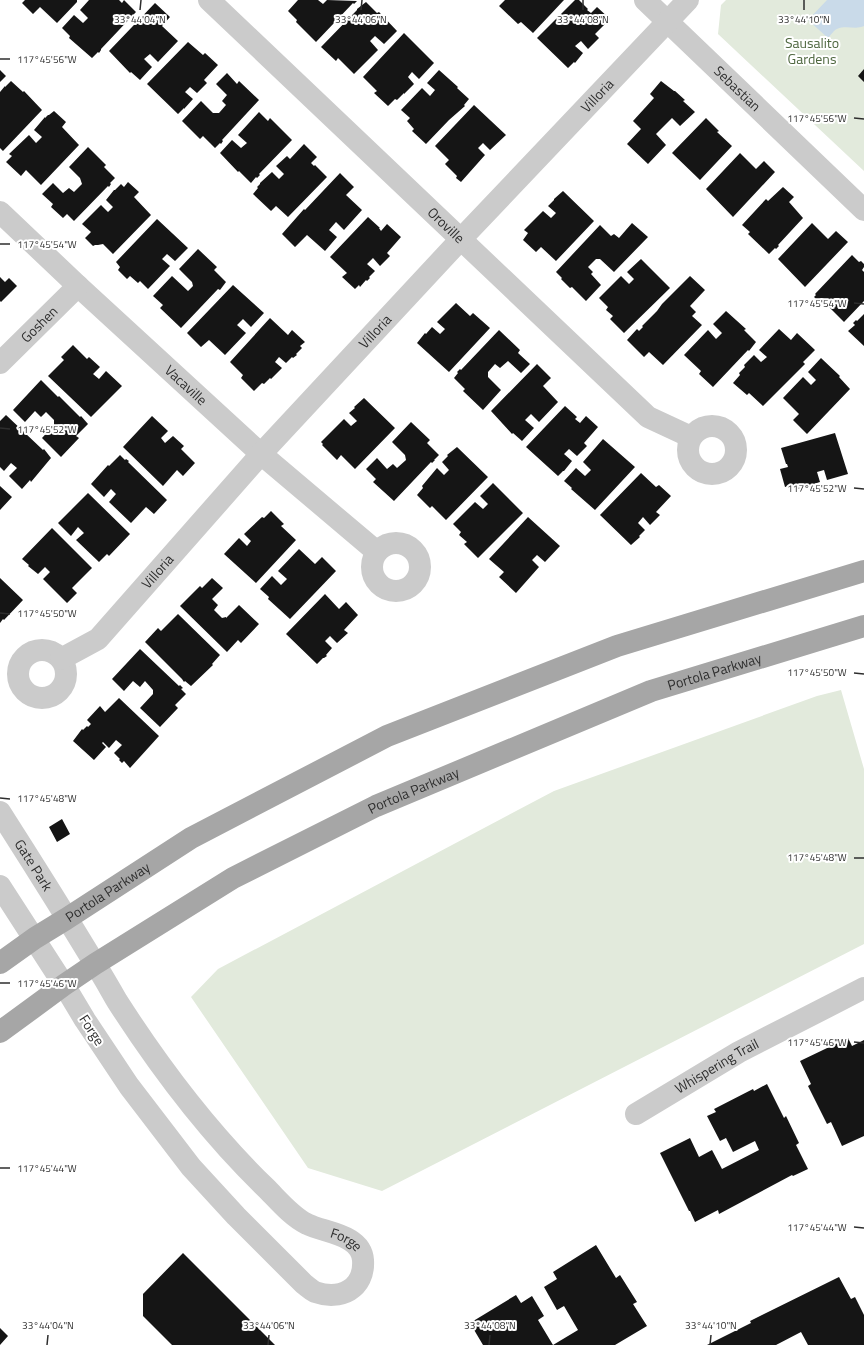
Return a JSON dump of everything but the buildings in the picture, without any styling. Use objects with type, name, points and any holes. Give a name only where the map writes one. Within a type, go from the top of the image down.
[{"type":"main road","name":"Portola Parkway","points":[[0,963],[34,938],[191,838],[387,736],[617,646],[864,571]]},
{"type":"main road","name":"Portola Parkway","points":[[0,1032],[95,964],[233,878],[376,806],[651,691],[864,626]]},
{"type":"street","name":"Oroville","points":[[209,0],[648,417],[691,437]]},
{"type":"street","name":"Sebastian","points":[[645,0],[864,210]]},
{"type":"street","name":"Villoria","points":[[61,659],[98,639],[261,454],[461,239],[688,0]]},
{"type":"street","name":"Vacaville","points":[[0,212],[78,286],[261,454],[377,552]]},
{"type":"street","name":"Goshen","points":[[0,364],[78,286]]},
{"type":"street","name":"Gate Park","points":[[0,812],[66,919]]},
{"type":"street","points":[[0,886],[34,938]]},
{"type":"street","name":"Forge","points":[[34,938],[84,1020],[129,1086],[191,1167],[236,1216],[304,1284],[314,1291],[326,1294],[340,1295],[350,1291],[358,1282],[362,1270],[363,1258],[358,1248],[349,1239],[306,1224],[246,1169],[184,1098],[135,1028],[66,919]]},
{"type":"street","name":"Whispering Trail","points":[[636,1114],[739,1052],[864,988]]},
{"type":"green space","name":"Sausalito Gardens","points":[[726,0],[864,0],[864,171],[718,34],[721,5]]},
{"type":"green space","points":[[841,690],[864,769],[864,944],[382,1191],[308,1168],[191,997],[218,969],[554,791],[817,696]]},
{"type":"water","points":[[827,0],[864,0],[864,26],[858,28],[844,27],[837,29],[828,38],[808,20]]}]
